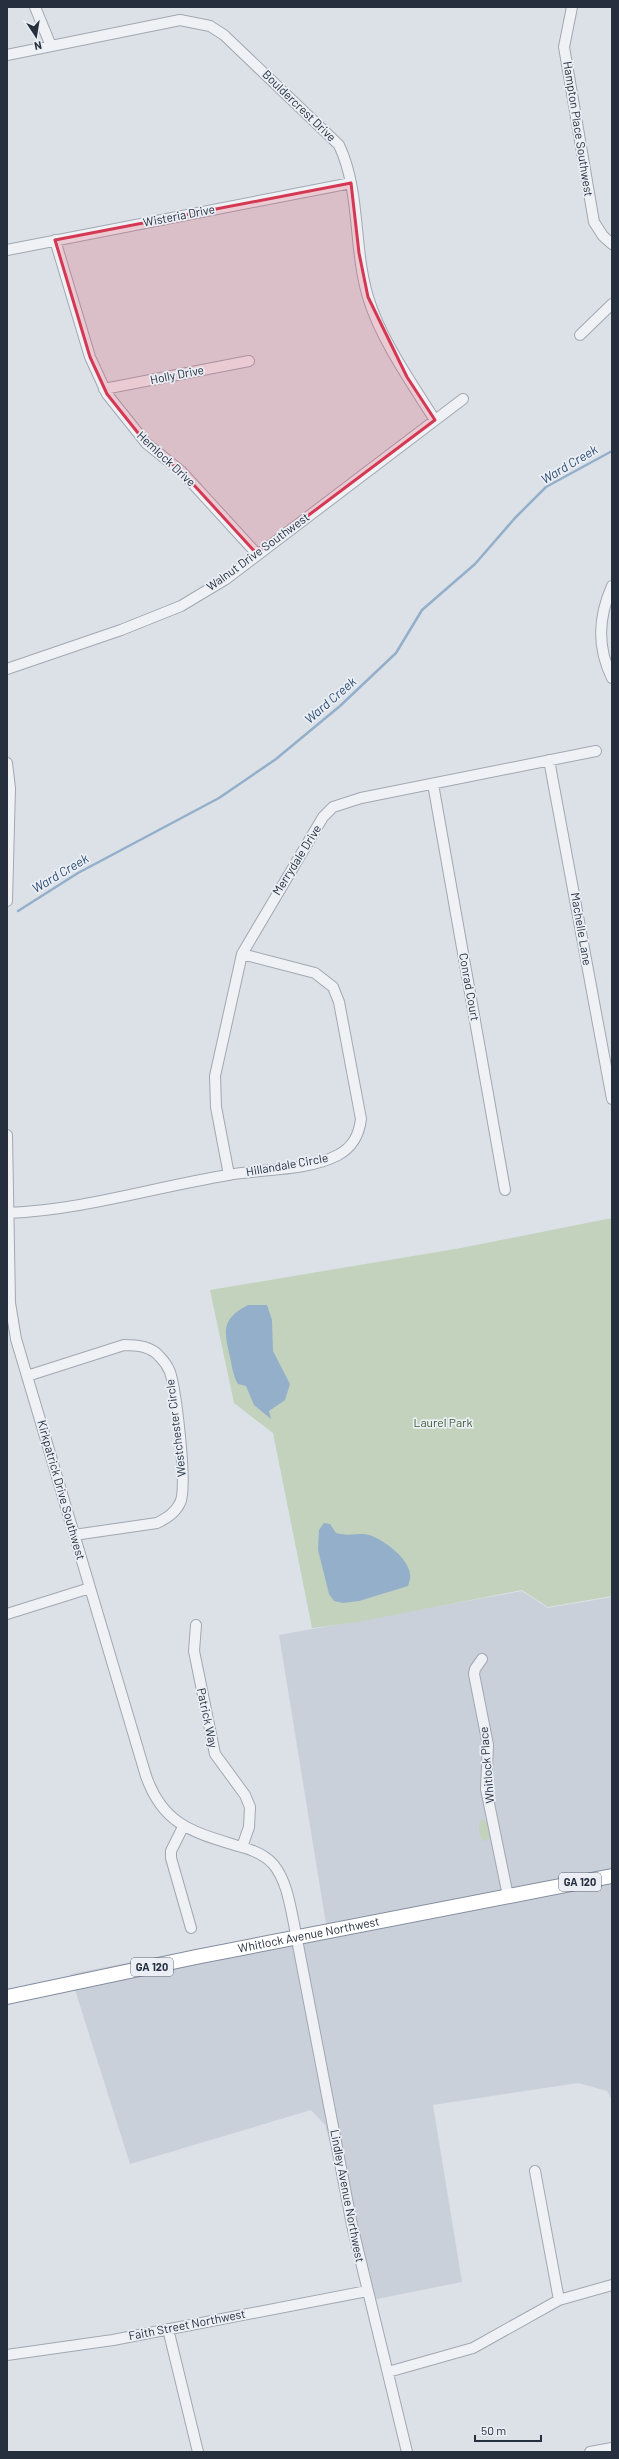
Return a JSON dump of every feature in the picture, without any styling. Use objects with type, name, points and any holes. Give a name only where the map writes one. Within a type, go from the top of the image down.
[{"type":"highway","name":"Whitlock Avenue Northwest","points":[[7,1997],[297,1937],[612,1876]]},
{"type":"street","points":[[35,7],[51,46]]},
{"type":"street","name":"Hampton Place Southwest","points":[[572,7],[564,47],[592,214],[594,222],[603,236],[612,244]]},
{"type":"street","name":"Bouldercrest Drive","points":[[7,55],[180,20],[199,22],[210,26],[224,35],[330,134],[339,145],[348,163],[359,253],[368,297],[407,377],[435,420]]},
{"type":"street","name":"Wisteria Drive","points":[[7,250],[351,183]]},
{"type":"street","name":"Hemlock Drive","points":[[54,240],[90,358],[104,389],[146,443],[182,472],[257,554]]},
{"type":"street","points":[[580,335],[612,304]]},
{"type":"street","name":"Holly Drive","points":[[104,389],[249,361]]},
{"type":"street","name":"Walnut Drive Southwest","points":[[7,669],[121,630],[181,606],[226,579],[462,399]]},
{"type":"street","points":[[612,586],[604,606],[601,641],[604,660],[612,678]]},
{"type":"street","name":"Merrydale Drive","points":[[229,1175],[217,1113],[215,1076],[242,954],[315,829],[333,807],[361,798],[596,751]]},
{"type":"street","name":"Machelle Lane","points":[[549,760],[612,1099]]},
{"type":"street","points":[[7,763],[10,788],[7,901]]},
{"type":"street","name":"Conrad Court","points":[[433,784],[505,1190]]},
{"type":"street","name":"Hillandale Circle","points":[[8,1213],[62,1208],[229,1175],[310,1164],[337,1156],[353,1143],[359,1132],[361,1118],[339,1002],[333,987],[315,973],[242,954]]},
{"type":"street","name":"Kirkpatrick Drive Southwest","points":[[7,1135],[10,1303],[16,1339],[149,1784],[161,1806],[183,1827],[242,1847],[266,1857],[279,1872],[297,1937]]},
{"type":"street","name":"Westchester Circle","points":[[27,1376],[130,1345],[147,1347],[159,1355],[170,1372],[182,1466],[184,1492],[181,1503],[168,1518],[157,1523],[74,1535]]},
{"type":"street","points":[[7,1614],[90,1588]]},
{"type":"street","name":"Patrick Way","points":[[196,1625],[194,1651],[215,1754],[245,1795],[250,1807],[249,1827],[242,1847]]},
{"type":"street","name":"Whitlock Place","points":[[482,1659],[475,1669],[474,1674],[488,1745],[486,1789],[508,1896]]},
{"type":"street","points":[[183,1827],[171,1851],[171,1858],[191,1928]]},
{"type":"street","name":"Lindley Avenue Northwest","points":[[297,1937],[367,2291],[407,2452]]},
{"type":"street","points":[[535,2171],[560,2300]]},
{"type":"street","points":[[388,2372],[473,2348],[560,2300],[612,2285]]},
{"type":"street","name":"Faith Street Northwest","points":[[7,2355],[168,2330],[367,2291]]},
{"type":"street","points":[[168,2330],[198,2452]]},
{"type":"street","points":[[590,2452],[612,2448]]},
{"type":"highlighted area","points":[[351,183],[359,253],[368,297],[407,377],[435,420],[257,554],[182,472],[146,443],[107,394],[90,357],[55,240]]},
{"type":"shaded area","points":[[522,1591],[548,1608],[612,1597],[612,2100],[607,2091],[578,2083],[433,2105],[462,2282],[372,2300],[325,2125],[311,2110],[130,2164],[70,1974],[326,1924],[279,1635]]},
{"type":"green space","name":"Laurel Park","points":[[612,1218],[612,1596],[548,1607],[522,1590],[358,1622],[312,1628],[273,1433],[234,1403],[210,1290],[461,1248]]},
{"type":"green space","points":[[481,1820],[484,1820],[488,1826],[488,1840],[483,1841],[480,1836],[479,1828]]},
{"type":"water","points":[[248,1305],[267,1305],[272,1320],[273,1351],[290,1384],[285,1400],[269,1411],[271,1419],[254,1405],[246,1386],[238,1384],[236,1381],[226,1340],[229,1321],[233,1315]]},
{"type":"water","points":[[324,1523],[330,1524],[336,1533],[347,1535],[370,1535],[392,1548],[404,1561],[408,1568],[410,1577],[408,1586],[359,1601],[343,1603],[334,1601],[329,1594],[318,1550],[319,1530]]},
{"type":"waterway","name":"Ward Creek","points":[[18,911],[78,873],[219,798],[276,759],[340,706],[396,653],[422,610],[475,564],[515,518],[546,487],[612,451]]}]
